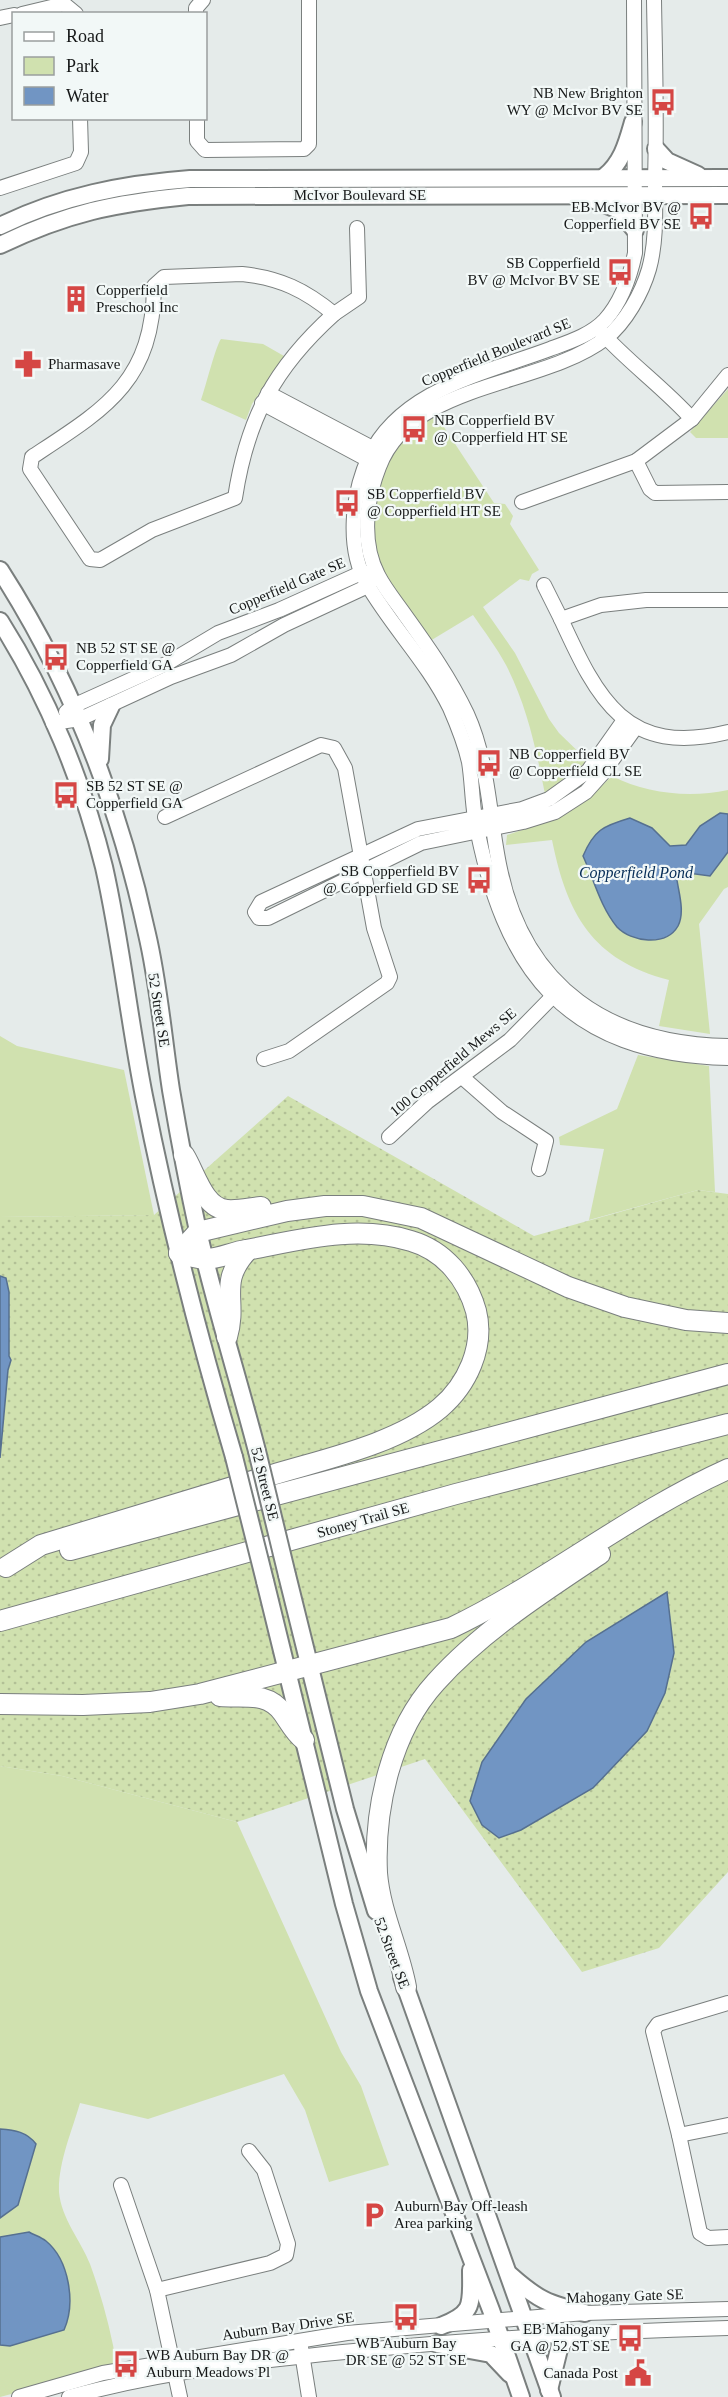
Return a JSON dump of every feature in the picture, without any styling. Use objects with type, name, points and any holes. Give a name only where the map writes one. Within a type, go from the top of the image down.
[{"type":"highway","points":[[184,1155],[207,1200],[217,1208],[287,1211]]},
{"type":"highway","points":[[3,1568],[41,1545],[340,1455],[392,1436],[440,1408],[463,1383],[476,1355],[479,1324],[471,1296],[458,1272],[440,1256],[413,1241],[368,1233],[321,1235],[206,1259],[179,1253],[198,1232],[287,1211],[324,1206],[363,1206],[393,1211],[421,1218],[568,1287],[625,1307],[686,1320],[728,1323]]},
{"type":"highway","points":[[227,1337],[231,1323],[230,1278],[232,1269],[248,1250]]},
{"type":"highway","points":[[3,1568],[728,1374]]},
{"type":"highway","name":"Stoney Trail SE","points":[[0,1621],[445,1497],[728,1424]]},
{"type":"highway","points":[[0,1704],[83,1705],[150,1702],[200,1694],[287,1673],[451,1628],[489,1610],[649,1509],[728,1469]]},
{"type":"highway","points":[[406,1988],[377,1875],[378,1824],[387,1777],[399,1742],[412,1717],[434,1684],[462,1655],[493,1630],[654,1518],[728,1478]]},
{"type":"highway","points":[[200,1694],[253,1696],[273,1701],[295,1732],[304,1740]]},
{"type":"main road","points":[[604,177],[621,158],[633,122]]},
{"type":"main road","points":[[656,149],[667,161],[704,178]]},
{"type":"main road","name":"McIvor Boulevard SE","points":[[0,226],[60,201],[84,194],[137,183],[190,178],[728,178]]},
{"type":"main road","points":[[586,195],[596,202],[619,210],[635,230]]},
{"type":"main road","name":"McIvor Boulevard SE","points":[[0,245],[64,217],[89,210],[136,201],[188,196],[728,195]]},
{"type":"main road","name":"52 Street SE","points":[[0,570],[48,653],[77,712],[100,769],[129,856],[148,936],[198,1232],[227,1337],[348,1820],[377,1916],[406,1988],[550,2393]]},
{"type":"main road","name":"52 Street SE","points":[[0,621],[17,648],[53,723],[80,789],[104,867],[144,1098],[196,1328],[234,1457],[344,1904],[369,1991],[495,2322],[521,2397]]},
{"type":"main road","points":[[100,769],[100,736],[111,706]]},
{"type":"main road","points":[[441,2326],[460,2319],[469,2308],[470,2257]]},
{"type":"main road","points":[[509,2274],[534,2297],[552,2305],[585,2313]]},
{"type":"main road","points":[[550,2393],[559,2349],[569,2334]]},
{"type":"main road","points":[[437,2344],[491,2354],[515,2380]]},
{"type":"street","points":[[196,120],[197,141],[205,150],[304,149],[309,144],[309,0]]},
{"type":"street","name":"Copperfield Boulevard SE","points":[[601,333],[627,282],[635,253],[634,0]]},
{"type":"street","name":"Copperfield Boulevard SE","points":[[654,0],[656,195],[649,270],[627,314],[601,333],[563,344],[424,397],[400,416],[376,457],[355,510],[357,552],[368,586],[469,717],[480,751],[500,868],[515,922],[572,1015],[600,1032],[633,1045],[699,1057],[728,1058]]},
{"type":"street","points":[[30,12],[64,4],[74,12]]},
{"type":"street","points":[[0,188],[76,163],[81,152],[80,120]]},
{"type":"street","points":[[333,314],[305,292],[288,283],[264,277],[242,274],[164,277],[154,286],[150,336],[139,364],[126,385],[82,423],[32,457],[30,469],[90,560],[100,560],[152,530],[235,498],[247,441],[265,398],[292,357],[311,334],[333,314],[359,297],[357,228]]},
{"type":"street","points":[[601,333],[627,361],[673,398],[692,419]]},
{"type":"street","points":[[522,502],[636,461],[692,419],[728,375]]},
{"type":"street","points":[[265,398],[376,457]]},
{"type":"street","name":"Copperfield Boulevard SE","points":[[376,457],[367,520],[377,573],[443,682],[450,709],[469,760],[475,817],[497,910],[531,973],[557,992],[599,1016],[638,1033],[699,1045],[728,1046]]},
{"type":"street","points":[[636,461],[650,489],[655,493],[728,492]]},
{"type":"street","name":"Copperfield Gate SE","points":[[53,723],[166,664],[218,633],[279,610],[362,573],[377,573]]},
{"type":"street","points":[[368,586],[377,573]]},
{"type":"street","points":[[543,585],[588,677],[601,698],[630,724],[675,737],[703,739],[728,732]]},
{"type":"street","name":"Copperfield Gate SE","points":[[77,712],[111,706],[171,677],[231,655],[284,625],[368,586]]},
{"type":"street","points":[[561,619],[601,605],[646,600],[728,600]]},
{"type":"street","points":[[492,821],[478,831],[421,843],[268,918],[259,918],[255,912],[261,902],[418,829],[475,817],[492,821],[524,822],[555,812],[586,792],[603,773],[630,724]]},
{"type":"street","points":[[165,816],[321,745],[334,748],[345,768],[374,928],[390,977],[387,983],[289,1051],[264,1059]]},
{"type":"street","name":"100 Copperfield Mews SE","points":[[389,1137],[427,1102],[510,1040],[557,992]]},
{"type":"street","points":[[462,1077],[502,1112],[546,1141],[539,1169]]},
{"type":"street","points":[[728,2002],[658,2024],[653,2031],[700,2233],[708,2238],[728,2237]]},
{"type":"street","points":[[679,2135],[728,2125]]},
{"type":"street","points":[[157,2290],[270,2263],[286,2255],[288,2244],[264,2170],[249,2151]]},
{"type":"street","points":[[121,2185],[157,2290],[180,2397]]},
{"type":"street","name":"Mahogany Gate SE","points":[[495,2322],[585,2313],[728,2309]]},
{"type":"street","name":"Auburn Bay Drive SE","points":[[69,2397],[174,2367],[300,2339],[495,2322]]},
{"type":"street","points":[[530,2336],[728,2328]]},
{"type":"street","name":"Auburn Bay Drive SE","points":[[19,2397],[103,2373],[530,2336]]},
{"type":"street","points":[[300,2339],[309,2397]]},
{"type":"green space","points":[[221,339],[263,344],[284,356],[252,404],[246,420],[201,400]]},
{"type":"green space","points":[[728,389],[728,438],[696,438],[690,432]]},
{"type":"green space","points":[[436,415],[494,503],[505,504],[513,516],[510,524],[539,570],[532,574],[529,581],[520,579],[483,607],[515,653],[549,719],[559,733],[588,761],[545,794],[520,696],[499,652],[486,633],[473,615],[430,641],[395,592],[376,550],[374,530],[376,503],[384,473],[399,446],[422,424]]},
{"type":"green space","points":[[612,776],[640,787],[669,793],[699,794],[728,790],[728,887],[724,889],[699,924],[710,1034],[659,1026],[669,980],[642,971],[620,960],[587,930],[575,912],[566,890],[552,840],[506,845],[507,835],[557,818],[592,795]]},
{"type":"green space","points":[[0,1036],[17,1046],[124,1070],[154,1215],[0,1217]]},
{"type":"green space","points":[[638,1055],[709,1066],[715,1192],[698,1190],[589,1220],[604,1149],[560,1145],[559,1137],[617,1109]]},
{"type":"green space","points":[[288,1096],[534,1236],[698,1190],[728,1194],[728,1872],[659,1948],[582,1972],[425,1759],[237,1822],[62,1776],[0,1766],[0,1217],[154,1215]]},
{"type":"green space","points":[[0,1766],[62,1776],[237,1822],[341,2052],[361,2086],[389,2165],[329,2182],[305,2110],[284,2074],[148,2119],[80,2103],[63,2158],[59,2192],[63,2211],[86,2255],[94,2276],[109,2327],[117,2366],[0,2397]]},
{"type":"water","name":"Copperfield Pond","points":[[720,813],[728,814],[728,852],[710,876],[688,873],[677,880],[681,915],[673,933],[657,940],[648,940],[631,936],[617,927],[602,902],[583,856],[591,840],[600,830],[630,818],[652,828],[670,846],[686,845],[700,826]]},
{"type":"water","points":[[0,1276],[6,1278],[9,1292],[9,1356],[11,1360],[8,1370],[0,1458]]},
{"type":"water","points":[[667,1592],[674,1653],[665,1693],[647,1731],[593,1788],[521,1830],[499,1838],[482,1825],[470,1801],[482,1762],[526,1699],[586,1642]]},
{"type":"water","points":[[0,2129],[20,2132],[36,2144],[18,2205],[0,2218]]},
{"type":"water","points":[[29,2232],[42,2238],[54,2249],[65,2270],[70,2295],[68,2319],[64,2330],[10,2346],[0,2345],[0,2237]]},
{"type":"place","name":"NB New Brighton WY @ McIvor BV SE","points":[[663,102]]},
{"type":"place","name":"EB McIvor BV @ Copperfield BV SE","points":[[701,216]]},
{"type":"place","name":"SB Copperfield BV @ McIvor BV SE","points":[[620,272]]},
{"type":"place","name":"Copperfield Preschool Inc","points":[[76,299]]},
{"type":"place","name":"Pharmasave","points":[[28,364]]},
{"type":"place","name":"NB Copperfield BV @ Copperfield HT SE","points":[[414,429]]},
{"type":"place","name":"SB Copperfield BV @ Copperfield HT SE","points":[[347,503]]},
{"type":"place","name":"NB 52 ST SE @ Copperfield GA","points":[[56,657]]},
{"type":"place","name":"NB Copperfield BV @ Copperfield CL SE","points":[[489,763]]},
{"type":"place","name":"SB 52 ST SE @ Copperfield GA","points":[[66,795]]},
{"type":"place","name":"SB Copperfield BV @ Copperfield GD SE","points":[[479,880]]},
{"type":"place","name":"Auburn Bay Off-leash Area parking","points":[[374,2215]]},
{"type":"place","name":"WB Auburn Bay DR SE @ 52 ST SE","points":[[406,2317]]},
{"type":"place","name":"EB Mahogany GA @ 52 ST SE","points":[[630,2338]]},
{"type":"place","name":"WB Auburn Bay DR @ Auburn Meadows Pl","points":[[126,2364]]},
{"type":"place","name":"Canada Post","points":[[638,2373]]}]
